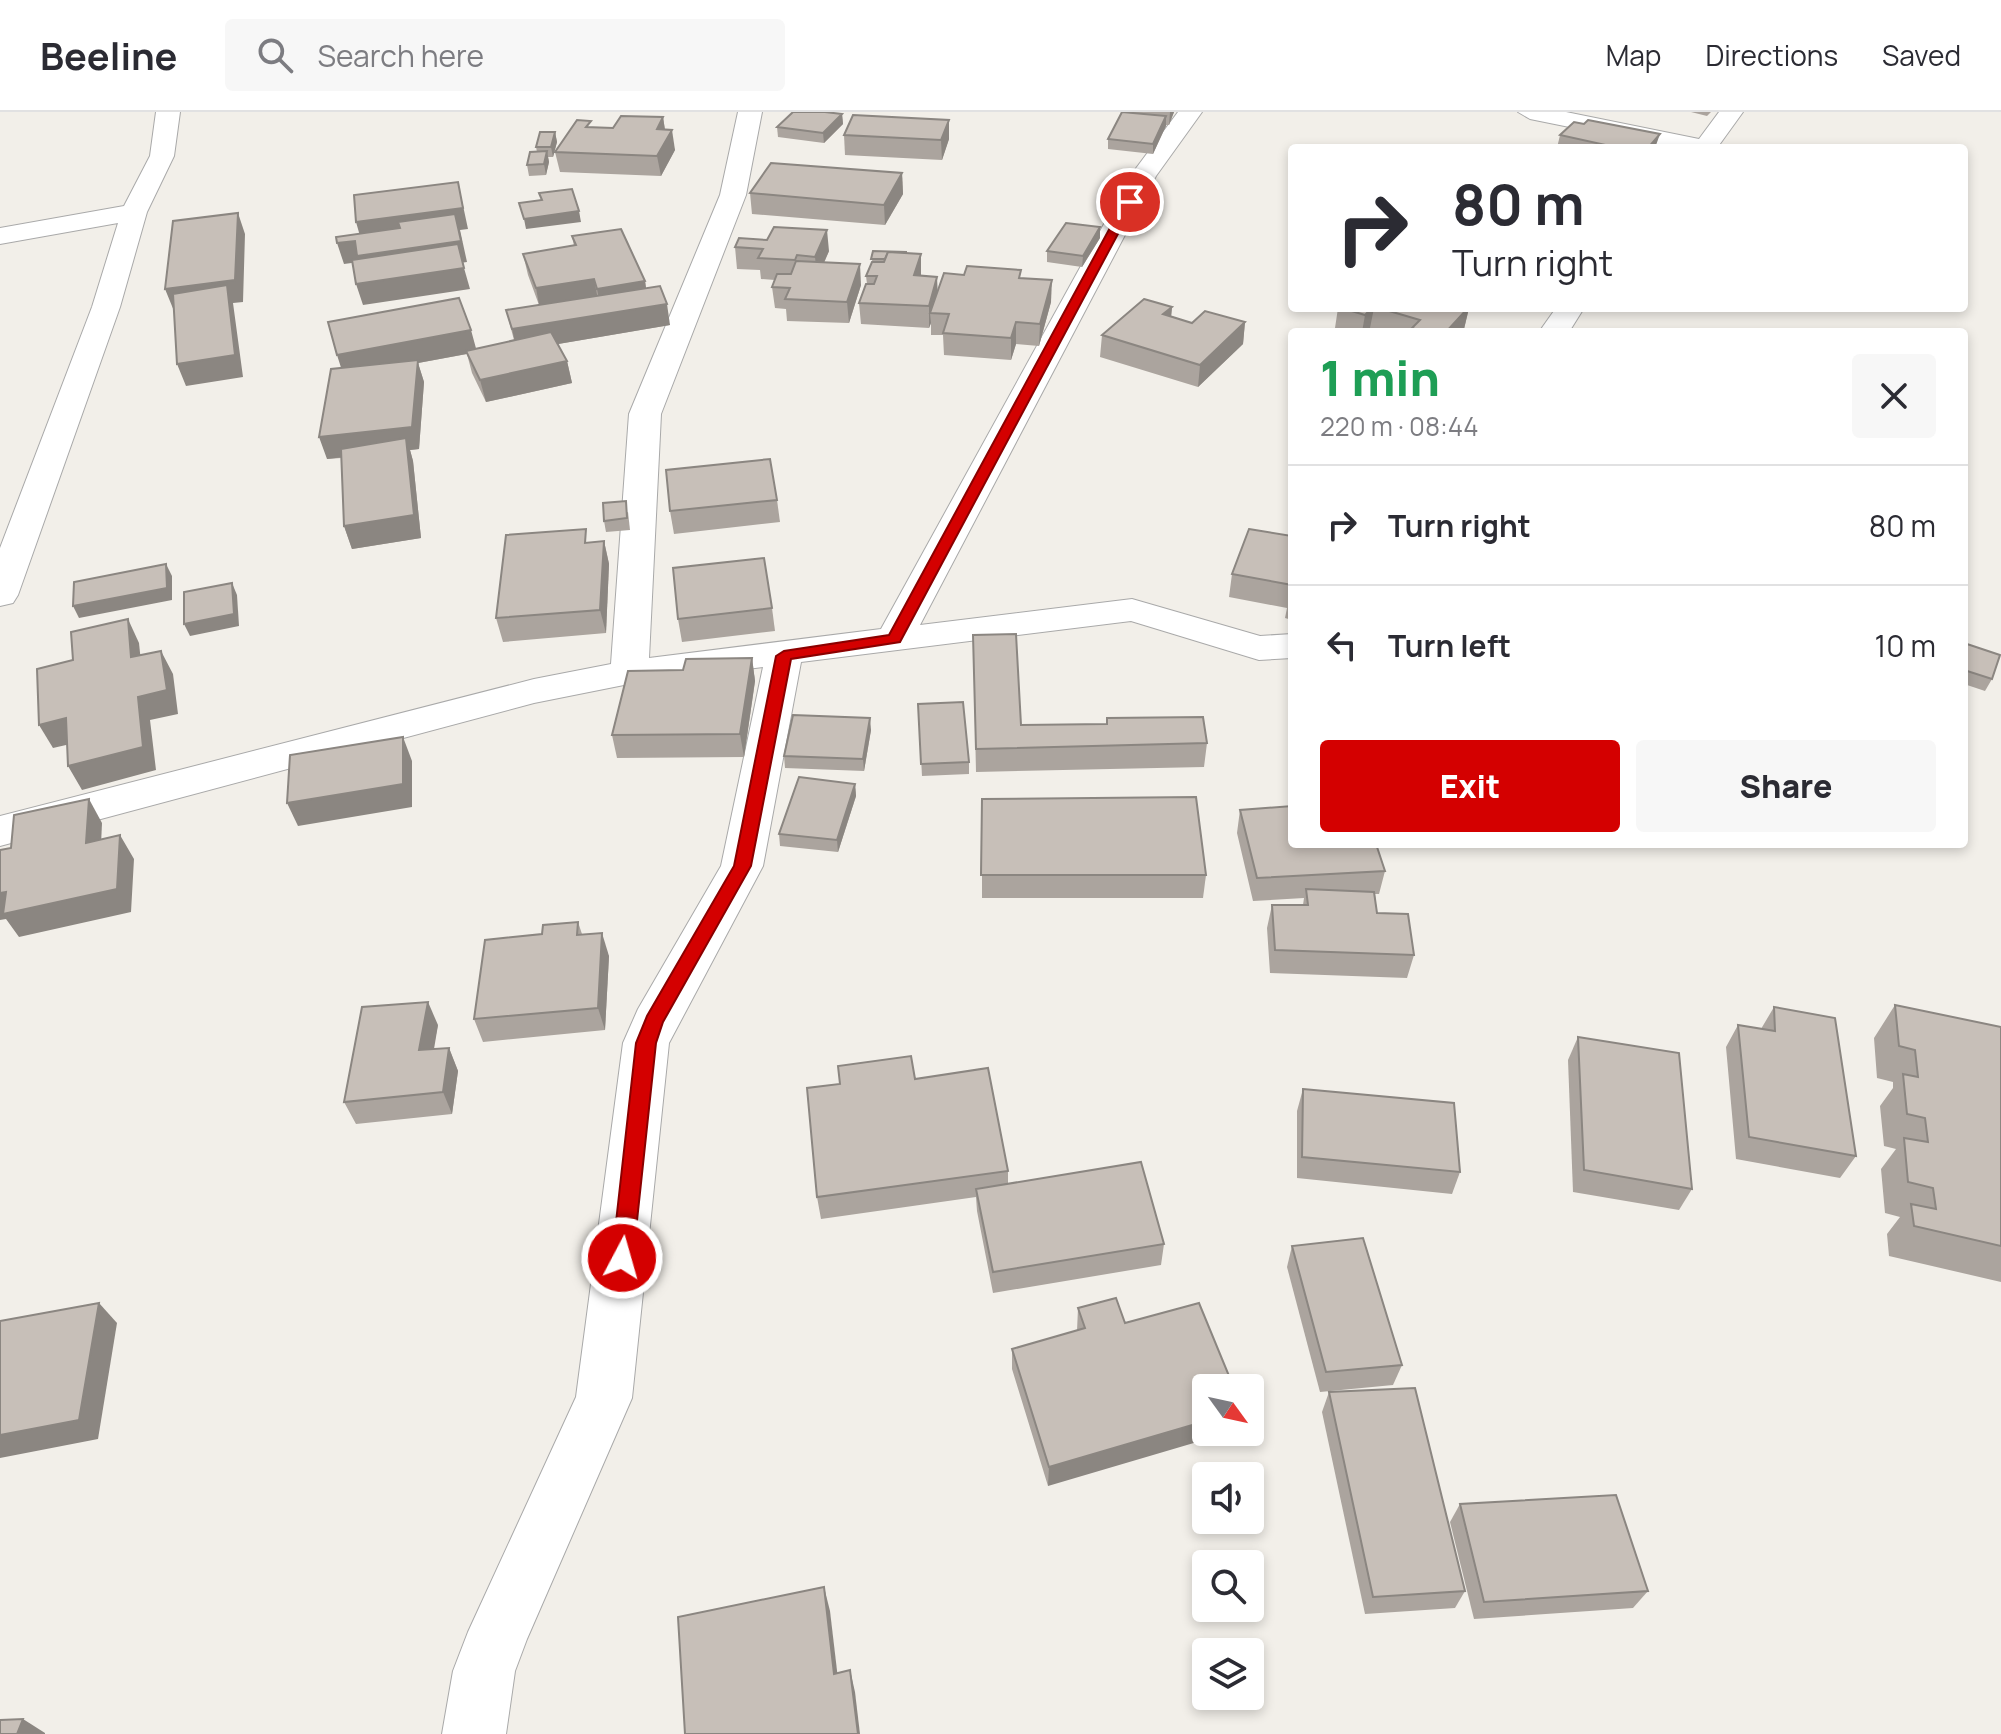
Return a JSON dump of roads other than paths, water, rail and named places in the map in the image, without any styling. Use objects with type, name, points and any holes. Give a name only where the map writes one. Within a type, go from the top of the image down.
[{"type":"street","points":[[0,595],[91,351],[134,212],[162,156],[168,112]]},
{"type":"street","points":[[629,672],[645,414],[733,195],[750,112]]},
{"type":"street","points":[[894,639],[1144,175],[1190,112]]},
{"type":"street","points":[[1530,112],[1686,144]]},
{"type":"street","points":[[1708,144],[1731,112]]},
{"type":"street","points":[[0,236],[134,212]]},
{"type":"street","points":[[0,831],[534,691],[629,672],[784,656],[894,639],[1132,610],[1259,648],[1288,646]]},
{"type":"street","points":[[474,1734],[484,1671],[499,1632],[604,1398],[646,1043],[654,1022],[742,866],[784,656]]}]
